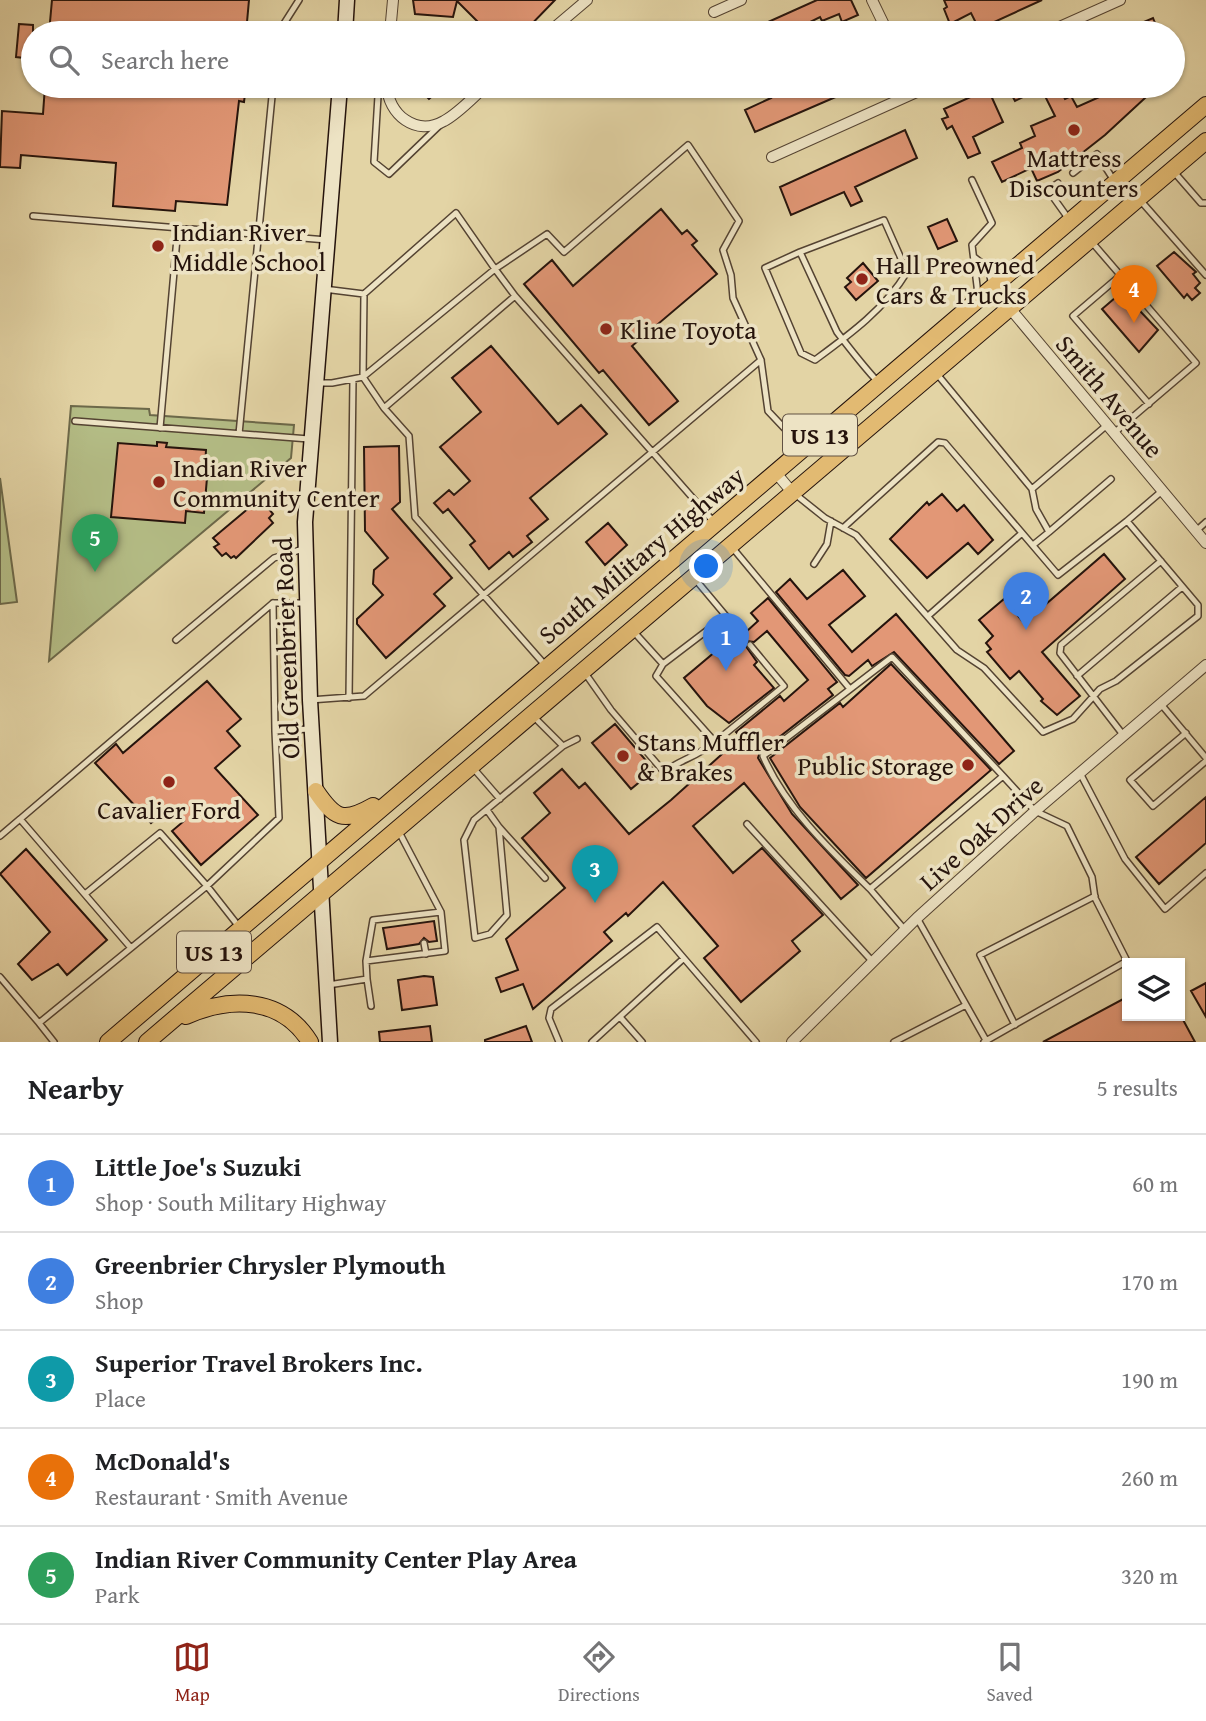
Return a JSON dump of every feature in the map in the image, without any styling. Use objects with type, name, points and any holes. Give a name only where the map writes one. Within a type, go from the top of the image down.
[{"type":"main road","name":"South Military Highway","points":[[108,1042],[1206,105]]},
{"type":"main road","name":"South Military Highway","points":[[147,1042],[1206,141]]},
{"type":"main road","points":[[316,791],[328,809],[343,817],[353,817],[376,804],[389,802]]},
{"type":"main road","points":[[168,1024],[203,1009],[251,1002],[286,1016],[310,1042]]},
{"type":"street","points":[[346,21],[347,0]]},
{"type":"street","points":[[391,21],[393,0]]},
{"type":"street","points":[[562,21],[587,0]]},
{"type":"street","points":[[714,12],[741,0]]},
{"type":"street","points":[[872,0],[882,21]]},
{"type":"street","points":[[1073,21],[1120,0]]},
{"type":"street","name":"Old Greenbrier Road","points":[[330,1042],[310,701],[306,548],[339,98]]},
{"type":"street","points":[[388,98],[396,115],[412,124],[427,127],[443,122],[472,98]]},
{"type":"street","points":[[772,158],[895,98]]},
{"type":"street","name":"Smith Avenue","points":[[993,288],[1206,542]]},
{"type":"street","points":[[776,473],[792,492]]},
{"type":"street","name":"Live Oak Drive","points":[[792,1042],[916,918],[1035,811],[1206,665]]},
{"type":"lane","points":[[286,21],[299,0]]},
{"type":"lane","points":[[239,434],[272,98]]},
{"type":"lane","points":[[378,98],[374,162],[389,174],[443,122]]},
{"type":"lane","points":[[316,383],[363,377],[495,269],[547,234],[564,252],[688,145],[740,221],[723,250],[731,275],[733,298],[761,360],[768,411],[804,449]]},
{"type":"lane","points":[[1073,173],[1097,154],[1114,182]]},
{"type":"lane","points":[[1172,170],[1201,203],[1206,203]]},
{"type":"lane","points":[[972,180],[992,223],[972,245],[978,301]]},
{"type":"lane","points":[[1058,183],[1048,190],[1070,221]]},
{"type":"lane","points":[[1138,198],[1206,275]]},
{"type":"lane","points":[[324,289],[365,293],[456,213],[515,296],[715,524]]},
{"type":"lane","points":[[33,216],[327,240]]},
{"type":"lane","points":[[884,220],[906,272],[894,294],[842,340],[815,360],[801,353],[765,268],[884,220]]},
{"type":"lane","points":[[160,428],[178,227]]},
{"type":"lane","points":[[1032,489],[1110,429],[1149,404],[1196,363],[1090,240]]},
{"type":"lane","points":[[800,253],[842,340],[880,384]]},
{"type":"lane","points":[[974,257],[988,268],[993,288]]},
{"type":"lane","points":[[1121,275],[1073,316],[1149,404]]},
{"type":"lane","points":[[365,293],[363,377],[384,408],[409,436],[415,517],[548,667]]},
{"type":"lane","points":[[384,408],[515,296]]},
{"type":"lane","points":[[310,701],[364,696],[761,360]]},
{"type":"lane","points":[[935,372],[1032,489],[1036,509],[1049,533]]},
{"type":"lane","points":[[349,698],[353,379]]},
{"type":"lane","points":[[75,421],[312,439]]},
{"type":"lane","points":[[843,528],[938,442],[945,443],[1058,575],[1163,490]]},
{"type":"lane","points":[[1033,545],[1111,479]]},
{"type":"lane","points":[[792,492],[856,536],[957,650],[984,668],[1043,732],[1073,719],[1093,697],[1198,616],[1198,605],[1128,521]]},
{"type":"lane","points":[[814,564],[827,544],[831,521]]},
{"type":"lane","points":[[1196,531],[1206,522]]},
{"type":"lane","points":[[928,616],[1022,533]]},
{"type":"lane","points":[[730,545],[850,689]]},
{"type":"lane","points":[[176,640],[274,558],[306,548]]},
{"type":"lane","points":[[1124,736],[1060,653],[1061,645],[1161,561]]},
{"type":"lane","points":[[693,577],[742,635]]},
{"type":"lane","points":[[1077,676],[1182,587]]},
{"type":"lane","points":[[39,1023],[207,886],[279,818],[273,603]]},
{"type":"lane","points":[[0,836],[273,603],[306,603]]},
{"type":"lane","points":[[715,741],[656,676],[663,664],[726,616]]},
{"type":"lane","points":[[632,629],[663,664]]},
{"type":"lane","points":[[583,671],[611,710],[664,772],[698,756],[784,686],[750,645]]},
{"type":"lane","points":[[905,930],[870,888],[835,855],[774,782],[763,755],[892,657],[1035,811],[1067,826],[1092,877],[1095,896],[1128,961],[986,1042],[916,918]]},
{"type":"lane","points":[[1160,703],[1186,733],[1206,760],[1153,806],[1130,780],[1186,733]]},
{"type":"lane","points":[[531,715],[563,746]]},
{"type":"lane","points":[[275,731],[312,729]]},
{"type":"lane","points":[[499,827],[507,915],[490,934],[475,938],[464,839],[474,820],[563,746],[577,739]]},
{"type":"lane","points":[[471,767],[500,799]]},
{"type":"lane","points":[[1080,773],[1125,859],[1166,909],[1206,873]]},
{"type":"lane","points":[[870,888],[1003,776]]},
{"type":"lane","points":[[487,810],[545,878]]},
{"type":"lane","points":[[19,820],[131,948]]},
{"type":"lane","points":[[747,824],[873,962]]},
{"type":"lane","points":[[366,961],[446,951],[441,912],[398,830]]},
{"type":"lane","points":[[85,894],[160,833],[207,886],[240,929]]},
{"type":"lane","points":[[1015,1025],[980,955],[1095,896]]},
{"type":"lane","points":[[371,1006],[366,961],[373,920],[441,912]]},
{"type":"lane","points":[[419,915],[420,922]]},
{"type":"lane","points":[[397,918],[399,926]]},
{"type":"lane","points":[[559,1042],[550,1018],[551,1009],[657,927],[756,1042]]},
{"type":"lane","points":[[424,943],[426,954]]},
{"type":"lane","points":[[401,946],[403,957]]},
{"type":"lane","points":[[592,1042],[684,959]]},
{"type":"lane","points":[[0,977],[54,1042]]},
{"type":"lane","points":[[326,986],[367,979]]},
{"type":"lane","points":[[894,1042],[966,1005]]},
{"type":"lane","points":[[620,1017],[642,1042]]},
{"type":"green space","points":[[71,406],[149,409],[150,415],[294,425],[291,458],[49,661]]},
{"type":"green space","points":[[0,478],[17,602],[0,604]]},
{"type":"building","points":[[52,0],[249,0],[247,21],[50,21]]},
{"type":"building","points":[[413,0],[555,0],[535,21],[477,21],[457,1],[453,17],[415,14]]},
{"type":"building","points":[[817,0],[851,0],[858,15],[844,21],[842,21],[839,14],[822,21],[820,17],[812,21],[770,21]]},
{"type":"building","points":[[944,0],[1042,0],[996,21],[975,21],[971,13],[956,21],[949,21],[944,9],[947,7]]},
{"type":"building","points":[[19,24],[21,24],[21,58],[16,57]]},
{"type":"building","name":"Indian River Middle School","points":[[44,98],[244,98],[244,102],[239,101],[227,205],[176,201],[175,211],[113,206],[116,163],[21,155],[20,168],[0,167],[2,111],[43,114]]},
{"type":"building","points":[[771,98],[833,98],[755,132],[745,110]]},
{"type":"building","points":[[968,98],[992,98],[1003,122],[973,137],[980,153],[968,158],[952,126],[947,129],[942,119],[948,117],[944,109]]},
{"type":"building","points":[[1046,98],[1072,98],[1077,107],[1097,98],[1145,98],[1105,135],[1058,172],[1037,181],[1031,168],[1002,182],[992,162],[1022,148],[1020,143],[1035,136],[1031,126],[1055,116]]},
{"type":"building","points":[[905,130],[917,158],[855,187],[862,201],[851,206],[844,192],[791,215],[780,187]]},
{"type":"building","name":"Kline Toyota","points":[[661,209],[682,234],[687,230],[697,241],[692,245],[717,274],[632,346],[678,401],[649,425],[603,370],[599,373],[524,284],[552,260],[573,286]]},
{"type":"building","points":[[947,219],[957,241],[938,249],[928,227]]},
{"type":"building","points":[[1174,252],[1196,272],[1193,274],[1200,283],[1195,288],[1200,293],[1192,300],[1187,294],[1184,298],[1157,266]]},
{"type":"building","name":"Hall Preowned Cars & Trucks","points":[[863,263],[878,281],[856,300],[845,287],[851,282],[847,278]]},
{"type":"building","points":[[1122,292],[1158,330],[1139,352],[1102,309]]},
{"type":"building","points":[[491,346],[558,424],[581,405],[607,434],[530,498],[548,519],[527,536],[532,542],[513,557],[509,552],[489,569],[470,545],[475,541],[448,509],[443,513],[434,503],[449,490],[454,495],[470,481],[440,447],[481,412],[452,378]]},
{"type":"building","name":"Indian River Community Center","points":[[157,442],[167,443],[166,447],[206,450],[205,466],[208,466],[204,513],[186,511],[185,523],[111,517],[118,443],[157,446]]},
{"type":"building","points":[[399,446],[400,502],[392,509],[452,578],[434,594],[445,606],[386,658],[357,624],[357,619],[383,595],[373,584],[374,570],[388,558],[365,531],[364,447]]},
{"type":"building","points":[[942,494],[957,511],[964,505],[993,540],[978,554],[968,543],[927,578],[890,539],[927,502],[929,505]]},
{"type":"building","points":[[256,502],[260,507],[264,503],[273,514],[269,518],[273,523],[236,558],[231,558],[226,553],[222,556],[214,547],[219,544],[213,538]]},
{"type":"building","points":[[608,523],[627,545],[605,565],[586,542]]},
{"type":"building","points":[[1104,554],[1125,579],[1042,652],[1080,696],[1057,715],[1041,701],[1043,699],[1019,671],[1010,679],[987,652],[991,649],[986,643],[993,636],[979,620],[1004,599],[1024,623]]},
{"type":"building","points":[[843,570],[865,596],[829,625],[852,652],[896,614],[1014,751],[999,764],[894,652],[872,666],[868,660],[849,676],[845,675],[776,592],[790,579],[807,599]]},
{"type":"building","points":[[768,598],[837,682],[828,689],[833,695],[760,752],[758,758],[792,814],[858,885],[841,899],[744,783],[693,826],[733,873],[762,848],[823,915],[792,941],[800,951],[741,1002],[704,958],[718,946],[663,882],[628,916],[626,913],[604,932],[612,941],[533,1009],[523,984],[501,992],[496,978],[518,970],[506,939],[565,888],[522,838],[550,813],[534,793],[562,769],[579,788],[585,783],[629,834],[671,800],[741,737],[736,732],[780,696],[784,701],[808,680],[767,631],[754,642],[747,641],[745,645],[757,662],[754,665],[774,688],[729,723],[707,706],[684,678],[735,635],[741,640],[746,639],[746,632],[758,621],[751,613]]},
{"type":"building","points":[[891,664],[991,770],[866,878],[800,807],[770,758],[840,703],[843,707]]},
{"type":"building","name":"Cavalier Ford","points":[[207,681],[241,719],[227,731],[240,746],[215,768],[258,815],[201,865],[172,831],[184,821],[171,806],[151,823],[95,763],[116,744],[123,753]]},
{"type":"building","name":"Stans Muffler & Brakes","points":[[615,724],[654,770],[631,789],[592,743]]},
{"type":"building","points":[[1206,797],[1206,843],[1159,884],[1136,857]]},
{"type":"building","points":[[26,849],[107,940],[67,975],[58,964],[32,980],[18,964],[50,932],[0,874]]},
{"type":"building","points":[[434,921],[437,941],[429,942],[424,938],[419,944],[387,949],[383,928]]},
{"type":"building","points":[[433,977],[437,1005],[402,1010],[398,980]]},
{"type":"building","points":[[1206,983],[1206,1017],[1191,991]]},
{"type":"building","points":[[1122,1000],[1122,1021],[1184,1021],[1195,1042],[1043,1042]]},
{"type":"building","points":[[430,1026],[432,1042],[380,1042],[379,1032]]},
{"type":"building","points":[[526,1026],[532,1042],[485,1042],[485,1040]]},
{"type":"place","name":"Mattress Discounters","points":[[1074,130]]},
{"type":"place","name":"Indian River Middle School","points":[[158,246]]},
{"type":"place","name":"Hall Preowned Cars & Trucks","points":[[862,279]]},
{"type":"place","name":"McDonald's","points":[[1134,323]]},
{"type":"place","name":"Kline Toyota","points":[[606,329]]},
{"type":"place","name":"Indian River Community Center","points":[[159,482]]},
{"type":"place","name":"Indian River Community Center Play Area","points":[[95,572]]},
{"type":"place","name":"Greenbrier Chrysler Plymouth","points":[[1026,630]]},
{"type":"place","name":"Little Joe's Suzuki","points":[[726,671]]},
{"type":"place","name":"Stans Muffler & Brakes","points":[[623,756]]},
{"type":"place","name":"Public Storage","points":[[968,765]]},
{"type":"place","name":"Cavalier Ford","points":[[169,782]]},
{"type":"place","name":"Superior Travel Brokers Inc.","points":[[595,903]]}]
